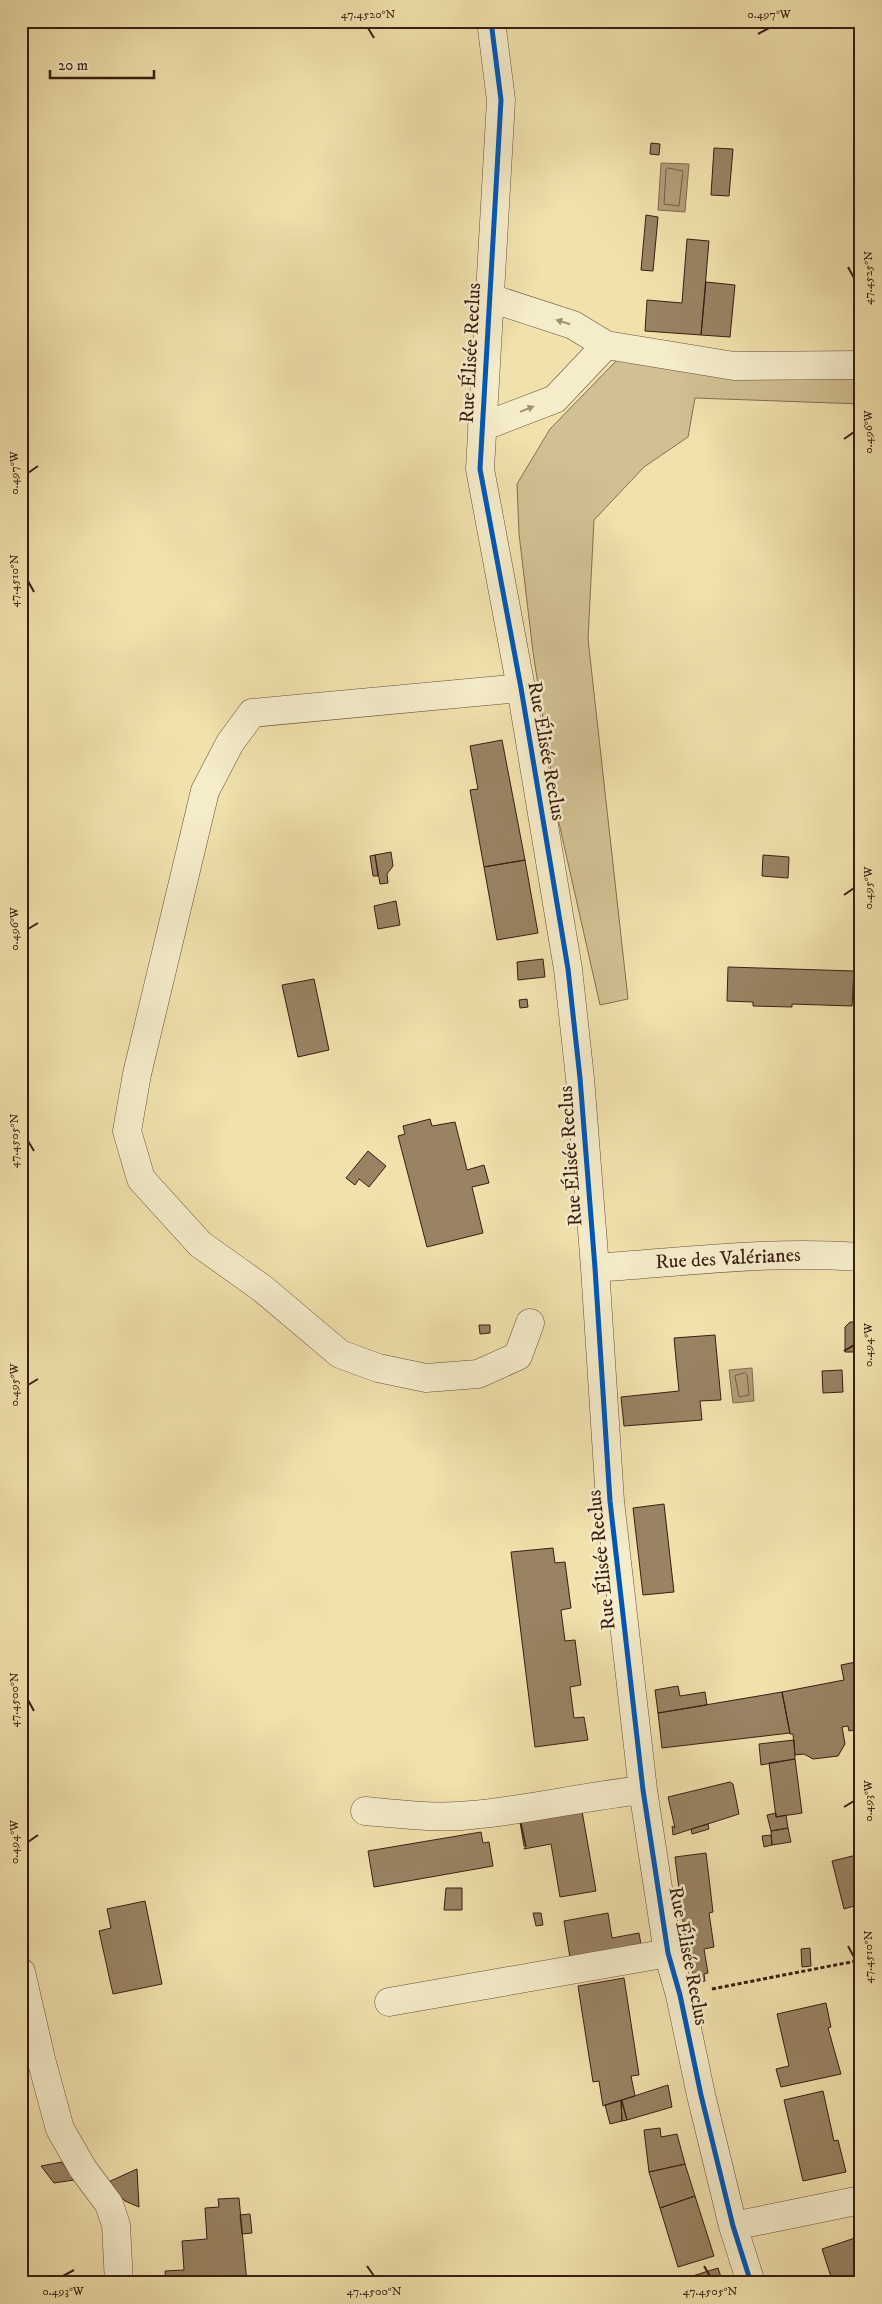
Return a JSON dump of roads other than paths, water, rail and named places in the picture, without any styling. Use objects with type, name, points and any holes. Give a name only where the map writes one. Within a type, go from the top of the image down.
[{"type":"street","name":"Rue Élisée Reclus","points":[[491,21],[501,100],[480,469],[521,688],[568,969],[580,1078],[595,1268],[610,1501],[643,1790],[668,1953],[680,1995],[701,2095],[734,2226],[751,2283]]},
{"type":"street","points":[[490,298],[573,325],[606,345],[734,366],[861,365]]},
{"type":"street","points":[[482,427],[555,399],[606,345]]},
{"type":"street","points":[[521,688],[252,713],[230,743],[205,791],[137,1074],[127,1131],[141,1179],[200,1244],[263,1289],[340,1354],[378,1368],[426,1378],[478,1374],[518,1356],[530,1323]]},
{"type":"street","name":"Rue des Valérianes","points":[[595,1268],[764,1256],[823,1254],[861,1257]]},
{"type":"street","points":[[365,1811],[470,1816],[536,1807],[589,1796],[643,1790]]},
{"type":"street","points":[[389,2002],[668,1953]]},
{"type":"street","points":[[21,1972],[41,2060],[60,2129],[83,2169],[109,2204],[114,2218],[119,2283]]},
{"type":"street","points":[[734,2226],[861,2200]]},
{"type":"water","points":[[661,163],[689,164],[685,212],[658,210]]},
{"type":"water","points":[[752,1368],[754,1401],[733,1403],[729,1370]]}]
